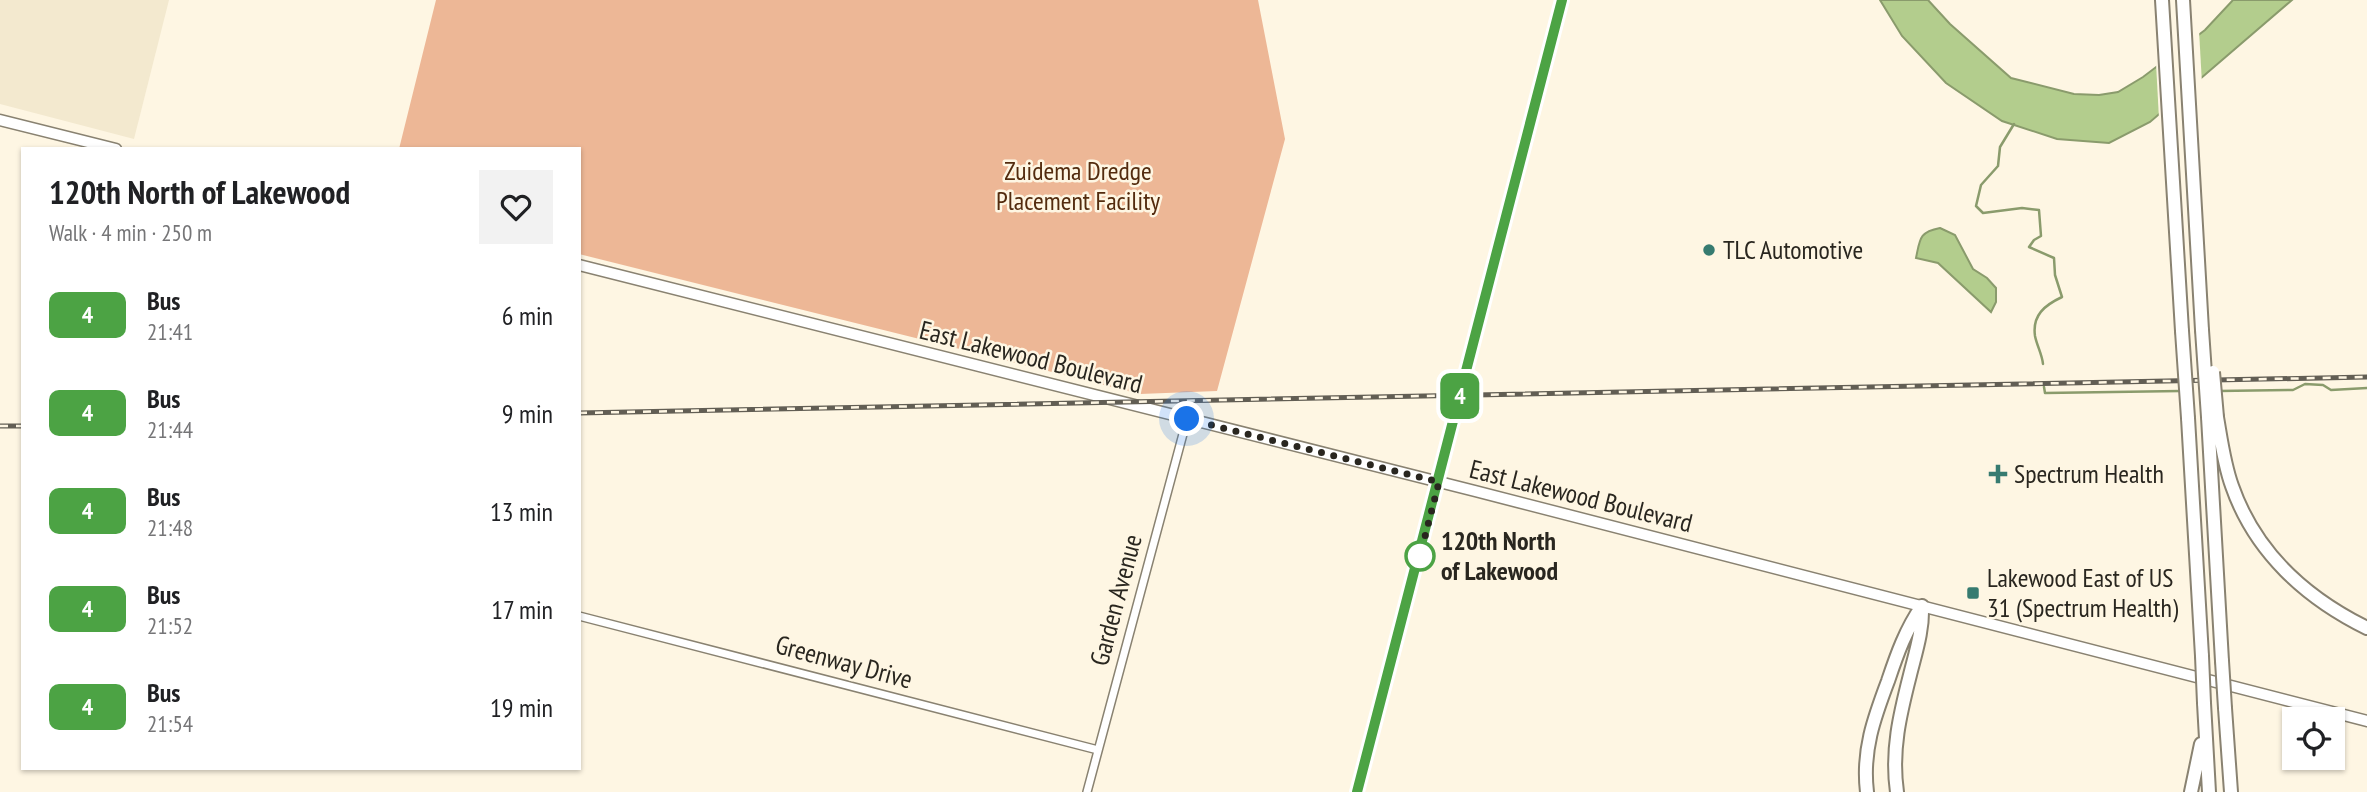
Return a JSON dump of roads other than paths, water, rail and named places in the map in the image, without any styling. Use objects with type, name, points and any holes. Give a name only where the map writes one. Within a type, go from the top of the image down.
[{"type":"highway","points":[[2162,0],[2209,792]]},
{"type":"highway","points":[[2183,0],[2204,349],[2212,417],[2222,661],[2231,792]]},
{"type":"highway","points":[[2212,417],[2232,486],[2243,512],[2264,547],[2282,568],[2314,597],[2367,628]]},
{"type":"highway","points":[[1867,792],[1866,762],[1871,725],[1910,623],[1922,606]]},
{"type":"highway","points":[[1898,792],[1896,737],[1923,626],[1922,606]]},
{"type":"highway","points":[[2191,792],[2205,709]]},
{"type":"main road","points":[[1357,792],[1562,0]]},
{"type":"main road","points":[[0,120],[108,147]]},
{"type":"main road","name":"East Lakewood Boulevard","points":[[581,266],[1439,482],[2367,721]]},
{"type":"street","name":"Garden Avenue","points":[[1087,792],[1187,419]]},
{"type":"street","name":"Greenway Drive","points":[[581,616],[1097,750]]},
{"type":"waterway","points":[[2014,124],[2000,147],[1998,166],[1981,185],[1976,206],[1983,213],[2022,208],[2039,210],[2041,236],[2029,247],[2054,258],[2055,275],[2062,297],[2045,307],[2036,322],[2035,336],[2043,364]]},
{"type":"waterway","points":[[2219,391],[2293,390],[2305,384],[2323,385],[2331,390],[2367,388]]},
{"type":"waterway","points":[[2044,387],[2045,393],[2180,391]]},
{"type":"railway","points":[[581,413],[2367,377]]},
{"type":"railway","points":[[0,426],[21,426]]},
{"type":"place","name":"TLC Automotive","points":[[1709,250]]},
{"type":"place","name":"Spectrum Health","points":[[1998,474]]},
{"type":"place","name":"120th North of Lakewood","points":[[1420,556]]},
{"type":"place","name":"Lakewood East of US 31 (Spectrum Health)","points":[[1973,593]]},
{"type":"park label","name":"Zuidema Dredge Placement Facility","points":[[1078,186]]}]
